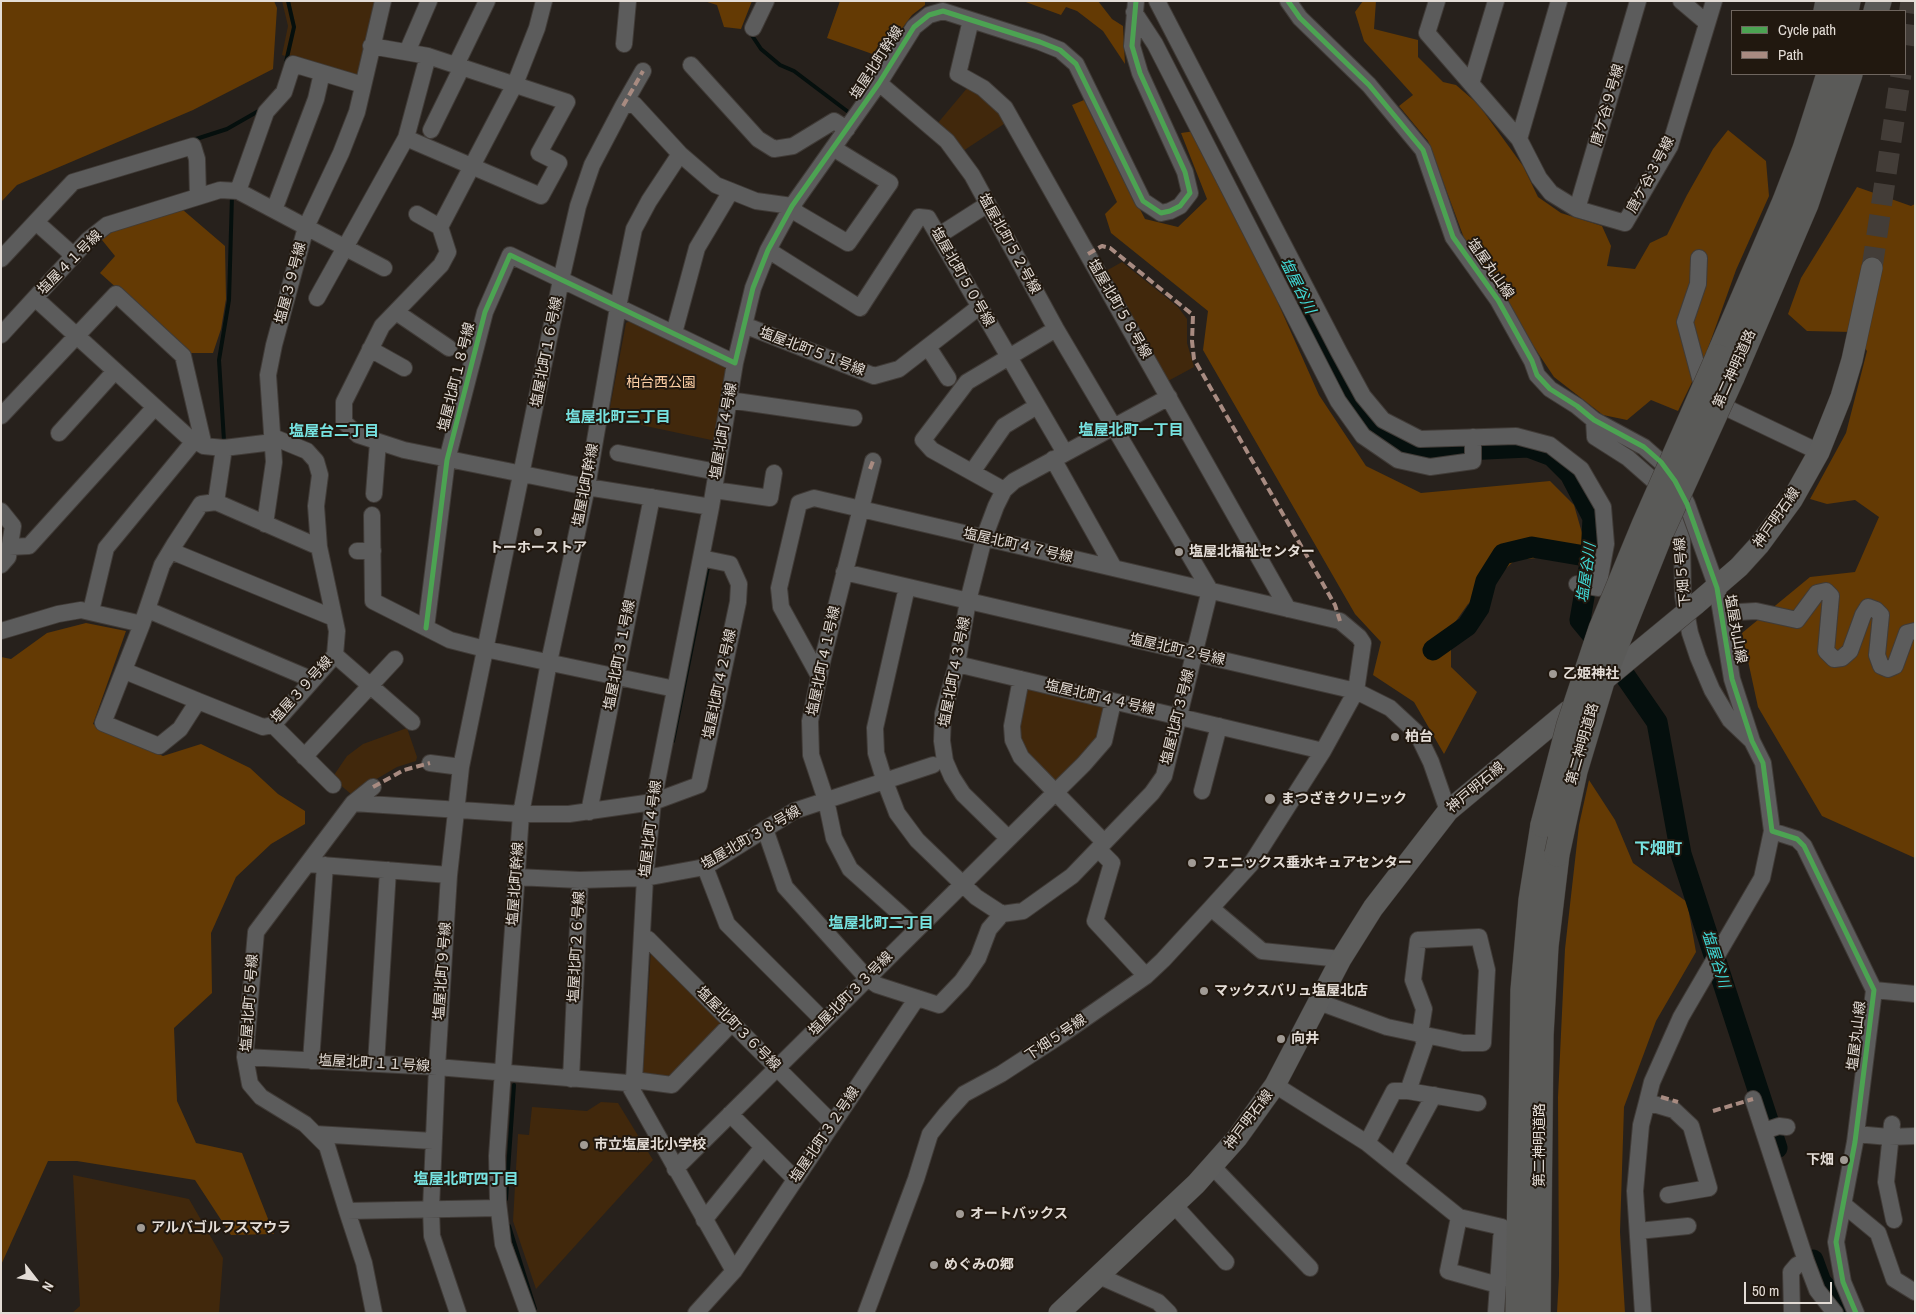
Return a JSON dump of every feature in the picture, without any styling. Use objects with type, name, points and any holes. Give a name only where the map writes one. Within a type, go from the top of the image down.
[{"type":"highway","points":[[1764,252],[1795,154],[1813,75]]},
{"type":"highway","name":"第二神明道路","points":[[1538,1313],[1541,1035],[1546,946],[1557,854],[1575,771],[1603,678],[1725,367],[1764,252],[1805,149],[1829,75]]},
{"type":"highway","name":"第二神明道路","points":[[1518,1313],[1523,990],[1531,900],[1543,825],[1569,725],[1601,629],[1640,533],[1806,204],[1850,75]]},
{"type":"highway","points":[[1806,204],[1828,154],[1858,75]]},
{"type":"highway","points":[[1514,1313],[1520,1269]]},
{"type":"main road","name":"神戸明石線","points":[[1059,1313],[1174,1206],[1237,1138],[1275,1085],[1341,959],[1373,908],[1448,811],[1695,604],[1717,588],[1739,567],[1770,530],[1792,500],[1819,452],[1841,397],[1852,360],[1872,268]]},
{"type":"street","points":[[383,1],[357,112],[341,153],[306,227],[384,268]]},
{"type":"street","points":[[407,52],[429,1]]},
{"type":"street","points":[[431,130],[486,1]]},
{"type":"street","points":[[440,227],[516,84],[537,28],[544,1]]},
{"type":"street","points":[[624,44],[628,1]]},
{"type":"street","points":[[753,28],[766,1]]},
{"type":"street","points":[[1157,1],[1363,396],[1383,420],[1420,439],[1516,436],[1550,445],[1581,469],[1603,507],[1606,544],[1598,588],[1577,584]]},
{"type":"street","name":"唐ケ谷３号線","points":[[1437,1],[1427,33],[1519,139],[1538,178],[1551,193],[1577,210],[1624,223],[1670,146],[1707,23]]},
{"type":"street","points":[[1471,84],[1496,1]]},
{"type":"street","points":[[1519,139],[1559,1]]},
{"type":"street","name":"唐ケ谷９号線","points":[[1577,210],[1638,1]]},
{"type":"street","points":[[1681,1],[1707,23],[1714,1]]},
{"type":"street","name":"塩屋丸山線","points":[[1291,3],[1300,18],[1369,85],[1423,150],[1453,237],[1498,300],[1532,361],[1537,375],[1550,389],[1577,406],[1594,420],[1644,447],[1661,462],[1675,481],[1687,504],[1717,588],[1732,679],[1752,741],[1763,763],[1772,831],[1762,878],[1681,1016],[1652,1082],[1646,1102],[1636,1166],[1643,1313]]},
{"type":"street","points":[[1134,5],[1338,401],[1363,436],[1398,460],[1430,467],[1473,461],[1473,437]]},
{"type":"street","name":"塩屋北町幹線","points":[[736,363],[753,288],[768,250],[792,206],[879,83],[914,27],[929,15],[943,11],[1060,50],[1076,64],[1143,201],[1161,213],[1180,206],[1190,193],[1185,172],[1140,74],[1132,46],[1134,5]]},
{"type":"street","name":"塩屋北町５８号線","points":[[971,20],[958,74],[983,88],[1005,108],[1288,609]]},
{"type":"street","points":[[371,46],[428,56],[572,100],[539,153],[558,163],[541,196],[406,138]]},
{"type":"street","points":[[317,298],[406,138],[428,56]]},
{"type":"street","points":[[238,191],[266,112],[284,92],[293,64],[363,85]]},
{"type":"street","points":[[691,65],[758,139],[774,149],[793,146],[834,121],[847,129]]},
{"type":"street","name":"塩屋北町１６号線","points":[[455,810],[461,767],[485,649],[578,206],[592,165],[643,71]]},
{"type":"street","points":[[274,210],[316,98],[322,73]]},
{"type":"street","name":"塩屋北町５２号線","points":[[879,83],[947,142],[972,175],[1056,329],[1114,425]]},
{"type":"street","points":[[623,106],[634,104],[680,154],[716,185],[756,201],[792,206],[797,213],[848,243],[890,183],[833,148]]},
{"type":"street","points":[[1,258],[73,182],[193,146],[197,159],[198,196]]},
{"type":"street","name":"塩屋北町幹線","points":[[528,1313],[503,1244],[498,1208],[497,1156],[521,814],[549,662],[587,487],[618,307],[634,229],[649,201],[680,154]]},
{"type":"street","name":"塩屋４１号線","points":[[1,335],[88,240],[107,225],[220,190],[238,191]]},
{"type":"street","name":"塩屋３９号線","points":[[238,191],[306,227],[274,345],[268,375],[274,462],[265,524]]},
{"type":"street","points":[[674,333],[697,248],[731,191]]},
{"type":"street","points":[[938,236],[988,204]]},
{"type":"street","points":[[417,214],[440,227],[448,252],[442,265],[382,326],[344,402],[344,422],[358,435],[448,460],[523,473],[587,487],[711,507]]},
{"type":"street","name":"塩屋北町５０号線","points":[[768,250],[860,308],[919,217],[928,218],[1037,406],[1059,456],[1114,568]]},
{"type":"street","points":[[36,222],[74,256]]},
{"type":"street","name":"塩屋北町１８号線","points":[[426,628],[448,460],[484,312],[510,255],[618,307]]},
{"type":"street","points":[[1699,258],[1698,284],[1685,322],[1700,378],[1712,397],[1731,410],[1819,452]]},
{"type":"street","points":[[1,416],[116,294],[183,356],[199,443]]},
{"type":"street","points":[[35,298],[115,371],[199,443],[224,448],[273,440]]},
{"type":"street","points":[[618,307],[736,363]]},
{"type":"street","name":"塩屋北町５１号線","points":[[744,325],[874,376],[900,369],[979,307]]},
{"type":"street","points":[[396,312],[449,348]]},
{"type":"street","points":[[1004,490],[932,450],[924,440],[966,382],[1056,329]]},
{"type":"street","points":[[928,346],[948,378]]},
{"type":"street","points":[[370,349],[404,368]]},
{"type":"street","name":"塩屋北町４号線","points":[[631,1081],[645,878],[653,802],[711,507],[736,363]]},
{"type":"street","points":[[59,433],[115,371]]},
{"type":"street","points":[[968,601],[984,538],[1004,490],[1014,480],[1169,397]]},
{"type":"street","points":[[729,400],[854,418]]},
{"type":"street","points":[[9,547],[29,546],[155,406]]},
{"type":"street","points":[[972,472],[1004,426],[1037,406]]},
{"type":"street","name":"下畑５号線","points":[[1594,420],[1595,437],[1628,458],[1653,480],[1665,494],[1682,540],[1683,596],[1690,633],[1698,657],[1712,690],[1730,720],[1752,741]]},
{"type":"street","points":[[1114,425],[1210,590]]},
{"type":"street","name":"塩屋３９号線","points":[[125,671],[263,727],[272,725],[335,655],[337,631],[319,547],[316,506],[320,475],[316,460],[307,451],[273,440]]},
{"type":"street","points":[[374,494],[378,442]]},
{"type":"street","points":[[91,611],[106,548],[199,443]]},
{"type":"street","points":[[216,502],[224,448]]},
{"type":"street","points":[[618,452],[717,472]]},
{"type":"street","name":"塩屋北町４１号線","points":[[871,465],[819,676],[810,721],[811,755],[826,800],[834,838],[850,869],[917,929]]},
{"type":"street","points":[[714,490],[770,498],[774,473]]},
{"type":"street","name":"塩屋北町３１号線","points":[[589,812],[652,498]]},
{"type":"street","name":"塩屋北町４７号線","points":[[819,676],[781,607],[779,588],[799,503],[814,498],[1340,621],[1360,636],[1363,643],[1356,691]]},
{"type":"street","points":[[198,700],[180,729],[159,746],[103,723],[125,671],[162,565],[201,504],[216,502],[319,547]]},
{"type":"street","points":[[1,511],[13,526],[8,557],[1,565]]},
{"type":"street","points":[[372,515],[365,551],[373,600],[450,640],[675,688]]},
{"type":"street","points":[[171,551],[334,618]]},
{"type":"street","name":"塩屋北町４２号線","points":[[653,802],[699,785],[738,602],[739,584],[730,564],[701,558]]},
{"type":"street","name":"塩屋北町２号線","points":[[844,572],[1356,691],[1390,708],[1417,733],[1431,762],[1448,811]]},
{"type":"street","points":[[765,829],[785,887],[867,978],[877,985],[939,1005],[962,981],[978,958],[989,929],[1002,914],[976,897],[917,840],[897,813],[876,753],[875,728],[907,587]]},
{"type":"street","name":"塩屋北町３号線","points":[[1002,914],[1023,911],[1072,876],[1152,793],[1164,776],[1210,590]]},
{"type":"street","points":[[1721,613],[1756,611],[1797,620],[1817,593],[1826,591],[1831,596],[1826,651],[1834,659],[1842,658],[1850,651],[1863,614],[1868,607],[1876,610],[1882,616],[1877,655],[1880,666],[1888,669],[1895,666],[1907,633],[1915,631]]},
{"type":"street","name":"塩屋北町４３号線","points":[[968,601],[956,664],[943,714],[942,741],[945,761],[952,777],[963,794],[1008,838]]},
{"type":"street","points":[[1,631],[58,614],[81,610],[145,617],[313,680]]},
{"type":"street","points":[[335,655],[412,722]]},
{"type":"street","points":[[304,757],[395,658]]},
{"type":"street","name":"塩屋北町４４号線","points":[[956,664],[1323,751]]},
{"type":"street","points":[[1021,680],[1012,726],[1013,740],[1021,757],[1055,792],[1101,846],[1112,863],[1095,921],[1146,976]]},
{"type":"street","points":[[1323,751],[1356,691]]},
{"type":"street","name":"塩屋北町３３号線","points":[[675,1169],[963,884],[1104,741],[1114,702]]},
{"type":"street","points":[[272,725],[333,785]]},
{"type":"street","points":[[1202,791],[1219,726]]},
{"type":"street","name":"下畑５号線","points":[[866,1313],[916,1179],[930,1134],[941,1120],[964,1094],[1001,1074],[1061,1035],[1146,976],[1163,960],[1251,864],[1323,751]]},
{"type":"street","points":[[430,763],[461,767]]},
{"type":"street","name":"塩屋北町３８号線","points":[[645,878],[705,867],[794,811],[933,765]]},
{"type":"street","name":"塩屋北町５号線","points":[[373,788],[353,803],[256,932],[245,1057],[250,1084],[261,1097],[305,1124],[327,1146],[364,1263],[374,1313]]},
{"type":"street","points":[[353,803],[521,814],[589,812],[653,802]]},
{"type":"street","name":"塩屋北町９号線","points":[[455,810],[449,875],[430,1209],[432,1236],[458,1313]]},
{"type":"street","name":"塩屋丸山線","points":[[1772,831],[1797,839],[1804,846],[1874,990],[1856,1134],[1837,1248],[1844,1282],[1854,1309]]},
{"type":"street","points":[[308,864],[449,875]]},
{"type":"street","points":[[311,1061],[325,865]]},
{"type":"street","points":[[705,867],[727,924],[824,1021]]},
{"type":"street","points":[[376,1064],[388,870]]},
{"type":"street","points":[[516,877],[580,880]]},
{"type":"street","name":"塩屋北町２６号線","points":[[571,1079],[580,880],[645,878]]},
{"type":"street","points":[[1211,908],[1262,951],[1341,959]]},
{"type":"street","points":[[1319,1002],[1387,1027],[1420,1034],[1463,1043],[1483,1043],[1487,970],[1479,937],[1418,940],[1413,980],[1424,1009],[1420,1034],[1425,1042],[1408,1091]]},
{"type":"street","name":"塩屋北町３６号線","points":[[642,939],[648,939],[833,1124]]},
{"type":"street","points":[[1874,990],[1915,994]]},
{"type":"street","name":"塩屋北町３２号線","points":[[696,1313],[734,1271],[917,998]]},
{"type":"street","name":"塩屋北町１１号線","points":[[245,1057],[437,1067],[503,1074],[672,1085],[732,1023]]},
{"type":"street","points":[[631,1081],[675,1169],[734,1271]]},
{"type":"street","points":[[1275,1085],[1367,1143],[1459,1217],[1502,1227],[1496,1313]]},
{"type":"street","points":[[1367,1143],[1394,1091],[1408,1091],[1478,1103]]},
{"type":"street","points":[[1396,1165],[1434,1095]]},
{"type":"street","points":[[1754,1099],[1777,1128],[1806,1261],[1817,1290],[1835,1312]]},
{"type":"street","points":[[1646,1102],[1674,1110],[1691,1126],[1709,1188],[1668,1195]]},
{"type":"street","points":[[730,1114],[796,1179]]},
{"type":"street","points":[[1890,1130],[1886,1182],[1894,1220]]},
{"type":"street","points":[[1856,1134],[1890,1130],[1915,1136]]},
{"type":"street","points":[[315,1134],[433,1141]]},
{"type":"street","points":[[704,1220],[763,1147]]},
{"type":"street","points":[[1212,1166],[1310,1268]]},
{"type":"street","points":[[1844,1205],[1878,1233],[1894,1279],[1915,1292]]},
{"type":"street","points":[[1174,1206],[1226,1262]]},
{"type":"street","points":[[347,1211],[498,1208]]},
{"type":"street","points":[[1459,1217],[1448,1271],[1498,1285]]},
{"type":"street","points":[[1638,1231],[1688,1226]]},
{"type":"street","points":[[1792,1313],[1791,1272],[1797,1265],[1806,1261]]},
{"type":"street","points":[[1099,1276],[1158,1302],[1169,1313]]},
{"type":"street","points":[[1817,1313],[1835,1312]]},
{"type":"green space","points":[[282,1],[377,1],[358,79],[282,55],[288,26]]},
{"type":"green space","points":[[968,87],[983,96],[1007,122],[963,151],[937,124]]},
{"type":"green space","points":[[1122,262],[1178,307],[1187,319],[1187,343],[1194,367],[1168,381],[1104,272]]},
{"type":"green space","name":"柏台西公園","points":[[633,319],[724,364],[727,371],[716,441],[608,418],[626,323]]},
{"type":"green space","points":[[1030,686],[1103,705],[1107,711],[1097,738],[1057,782],[1050,781],[1017,740],[1024,690]]},
{"type":"green space","points":[[407,728],[417,757],[416,761],[397,767],[351,794],[332,778],[347,756],[363,744]]},
{"type":"green space","points":[[651,950],[722,1020],[721,1026],[667,1080],[643,1074]]},
{"type":"green space","points":[[601,1102],[618,1103],[653,1160],[536,1289],[513,1221],[518,1134],[529,1135],[532,1107],[587,1111]]},
{"type":"green space","name":"アルバゴルフスマウラ","points":[[73,1175],[189,1199],[223,1258],[219,1313],[72,1313],[80,1306]]},
{"type":"shaded area","points":[[1,1],[274,1],[277,8],[273,69],[193,110],[17,185],[1,202]]},
{"type":"shaded area","points":[[704,1],[752,1],[741,29],[724,27],[717,5]]},
{"type":"shaded area","points":[[840,1],[925,1],[925,5],[912,15],[881,57],[827,38]]},
{"type":"shaded area","points":[[1023,1],[1098,1],[1112,19],[1123,26],[1125,64],[1103,31],[1077,11],[1066,7],[1061,15]]},
{"type":"shaded area","points":[[1363,1],[1376,1],[1374,29],[1418,40],[1418,57],[1443,82],[1456,85],[1478,104],[1523,166],[1538,197],[1561,213],[1602,226],[1611,246],[1607,266],[1635,269],[1650,243],[1667,235],[1713,149],[1728,130],[1766,161],[1769,196],[1736,270],[1707,351],[1678,411],[1651,400],[1627,420],[1603,415],[1554,377],[1467,246],[1428,141],[1399,106],[1413,95],[1364,41],[1355,12]]},
{"type":"shaded area","points":[[1084,100],[1145,219],[1178,227],[1207,199],[1181,133],[1195,131],[1266,276],[1319,395],[1366,466],[1421,493],[1550,481],[1574,505],[1584,540],[1579,563],[1547,557],[1515,560],[1468,604],[1451,628],[1451,667],[1477,692],[1444,754],[1414,702],[1373,675],[1381,642],[1355,614],[1203,350],[1208,311],[1111,233],[1105,214],[1117,202],[1072,105]]},
{"type":"shaded area","points":[[1857,187],[1911,206],[1915,204],[1915,858],[1822,816],[1758,707],[1742,633],[1810,577],[1855,572],[1879,517],[1855,500],[1827,504],[1810,499],[1846,433],[1867,351],[1852,332],[1807,331],[1788,314],[1801,278]]},
{"type":"shaded area","points":[[183,210],[225,246],[226,299],[221,329],[213,353],[189,353],[100,273],[115,256],[102,240],[109,232]]},
{"type":"shaded area","points":[[86,623],[126,631],[93,724],[163,756],[201,744],[250,768],[278,794],[305,811],[305,824],[271,844],[236,877],[211,933],[212,993],[174,1028],[177,1101],[196,1143],[242,1153],[274,1234],[231,1235],[195,1180],[77,1161],[48,1161],[1,1265],[1,657],[11,659],[47,633]]},
{"type":"shaded area","points":[[1589,780],[1615,820],[1633,863],[1687,902],[1696,952],[1656,1021],[1624,1107],[1620,1232],[1625,1313],[1557,1313],[1559,1275],[1558,1097],[1565,949],[1579,825]]},
{"type":"waterway","points":[[286,62],[294,27],[288,1]]},
{"type":"waterway","points":[[751,34],[761,49],[780,65],[794,71],[847,111]]},
{"type":"waterway","points":[[193,140],[227,129],[262,109]]},
{"type":"waterway","points":[[224,441],[219,360],[229,300],[232,195]]},
{"type":"waterway","name":"塩屋谷川","points":[[1308,306],[1342,388],[1360,416],[1375,432],[1398,445],[1422,452],[1528,447],[1552,456],[1570,474],[1593,518],[1591,557],[1580,620],[1619,667],[1657,722],[1681,854],[1777,1148]]},
{"type":"waterway","points":[[1433,650],[1467,626],[1479,608],[1486,581],[1503,554],[1532,547],[1591,557]]},
{"type":"waterway","points":[[673,741],[708,567]]},
{"type":"waterway","points":[[506,1199],[514,1085]]},
{"type":"waterway","points":[[509,1226],[535,1309]]},
{"type":"waterway","name":"塩屋谷川","points":[[1813,1260],[1821,1282],[1848,1313]]},
{"type":"tunnel","points":[[1906,38],[1911,1]]},
{"type":"tunnel","points":[[1872,268],[1901,75]]},
{"type":"marked path","points":[[623,106],[643,71]]},
{"type":"marked path","points":[[1088,254],[1102,246],[1110,248],[1193,315],[1192,341],[1194,359],[1335,605],[1340,621]]},
{"type":"marked path","points":[[870,469],[873,461]]},
{"type":"marked path","points":[[373,787],[404,770],[430,763]]},
{"type":"marked path","points":[[1661,1097],[1678,1102]]},
{"type":"marked path","points":[[1713,1111],[1753,1099]]},
{"type":"cycle path","points":[[426,628],[447,460],[485,312],[510,255],[735,363],[753,288],[768,250],[792,206],[879,83],[914,27],[929,15],[943,11],[1040,42],[1060,50],[1076,64],[1143,201],[1161,213],[1170,211],[1180,206],[1190,193],[1185,172],[1140,73],[1132,46],[1136,1]]},
{"type":"cycle path","points":[[1288,1],[1300,18],[1369,85],[1423,150],[1453,237],[1498,300],[1532,361],[1537,375],[1550,389],[1577,406],[1594,420],[1644,447],[1661,462],[1675,481],[1687,504],[1717,588],[1732,679],[1752,741],[1763,763],[1772,831],[1797,839],[1804,846],[1874,990],[1855,1142],[1836,1242],[1843,1282],[1856,1313]]},
{"type":"place","name":"トーホーストア","points":[[538,532]]},
{"type":"place","name":"塩屋北福祉センター","points":[[1179,552]]},
{"type":"place","name":"乙姫神社","points":[[1553,674]]},
{"type":"place","name":"柏台","points":[[1395,737]]},
{"type":"place","name":"まつざきクリニック","points":[[1270,799]]},
{"type":"place","name":"フェニックス垂水キュアセンター","points":[[1192,863]]},
{"type":"place","name":"マックスバリュ塩屋北店","points":[[1204,991]]},
{"type":"place","name":"向井","points":[[1281,1039]]},
{"type":"place","name":"市立塩屋北小学校","points":[[584,1145]]},
{"type":"place","name":"下畑","points":[[1844,1160]]},
{"type":"place","name":"オートバックス","points":[[960,1214]]},
{"type":"place","name":"アルバゴルフスマウラ","points":[[141,1228]]},
{"type":"place","name":"めぐみの郷","points":[[934,1265]]},
{"type":"district","name":"塩屋北町三丁目","points":[[618,418]]},
{"type":"district","name":"塩屋北町一丁目","points":[[1131,431]]},
{"type":"district","name":"塩屋台二丁目","points":[[334,432]]},
{"type":"district","name":"下畑町","points":[[1658,850]]},
{"type":"district","name":"塩屋北町二丁目","points":[[881,924]]},
{"type":"district","name":"塩屋北町四丁目","points":[[466,1180]]}]
